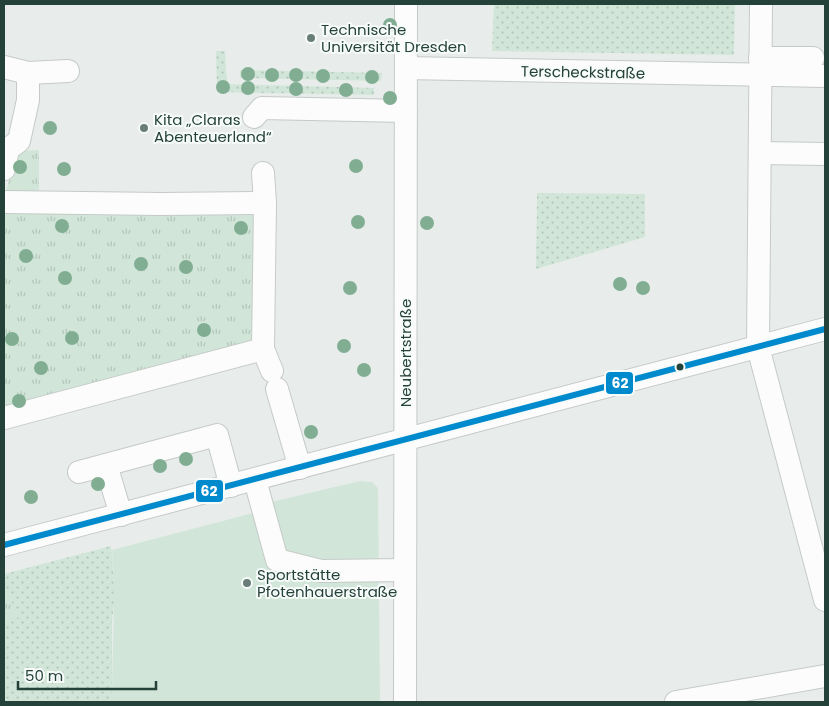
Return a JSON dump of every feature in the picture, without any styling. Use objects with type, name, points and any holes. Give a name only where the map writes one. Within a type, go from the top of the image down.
[{"type":"street","name":"Neubertstraße","points":[[405,702],[406,4]]},
{"type":"street","points":[[761,4],[758,347],[825,600]]},
{"type":"street","points":[[4,66],[28,73],[68,71]]},
{"type":"street","name":"Terscheckstraße","points":[[406,68],[729,74],[760,66],[819,67]]},
{"type":"street","points":[[4,169],[8,148],[19,141],[28,100],[28,73]]},
{"type":"street","points":[[254,117],[262,108],[406,111]]},
{"type":"street","points":[[760,153],[825,154]]},
{"type":"street","points":[[263,173],[265,203],[263,349],[300,468]]},
{"type":"street","points":[[4,202],[265,203]]},
{"type":"street","points":[[4,545],[825,329]]},
{"type":"street","points":[[4,418],[263,349]]},
{"type":"street","points":[[79,472],[217,435],[231,486]]},
{"type":"street","points":[[106,465],[121,515]]},
{"type":"street","points":[[255,480],[277,560],[321,570],[405,570]]},
{"type":"street","points":[[676,702],[825,676]]},
{"type":"green space","points":[[494,4],[735,4],[734,55],[492,51]]},
{"type":"green space","points":[[216,51],[225,51],[227,84],[374,88],[374,95],[217,92]]},
{"type":"green space","points":[[240,70],[382,73],[381,81],[240,78]]},
{"type":"green space","points":[[39,150],[39,200],[258,201],[257,343],[10,411],[4,401],[4,196],[19,151]]},
{"type":"green space","points":[[537,193],[645,194],[645,237],[536,269]]},
{"type":"green space","name":"Sportstätte Pfotenhauerstraße","points":[[360,481],[372,482],[378,488],[380,702],[112,702],[114,607],[112,550],[257,512],[267,503]]},
{"type":"green space","points":[[111,546],[115,595],[112,622],[112,702],[4,702],[4,574]]},
{"type":"green space","points":[[4,588],[21,619],[4,620]]},
{"type":"transit line","name":"62","points":[[4,545],[825,329]]},
{"type":"place","name":"Technische Universität Dresden","points":[[311,38]]},
{"type":"place","name":"Kita „Claras Abenteuerland“","points":[[144,128]]},
{"type":"place","name":"Sportstätte Pfotenhauerstraße","points":[[247,583]]}]
